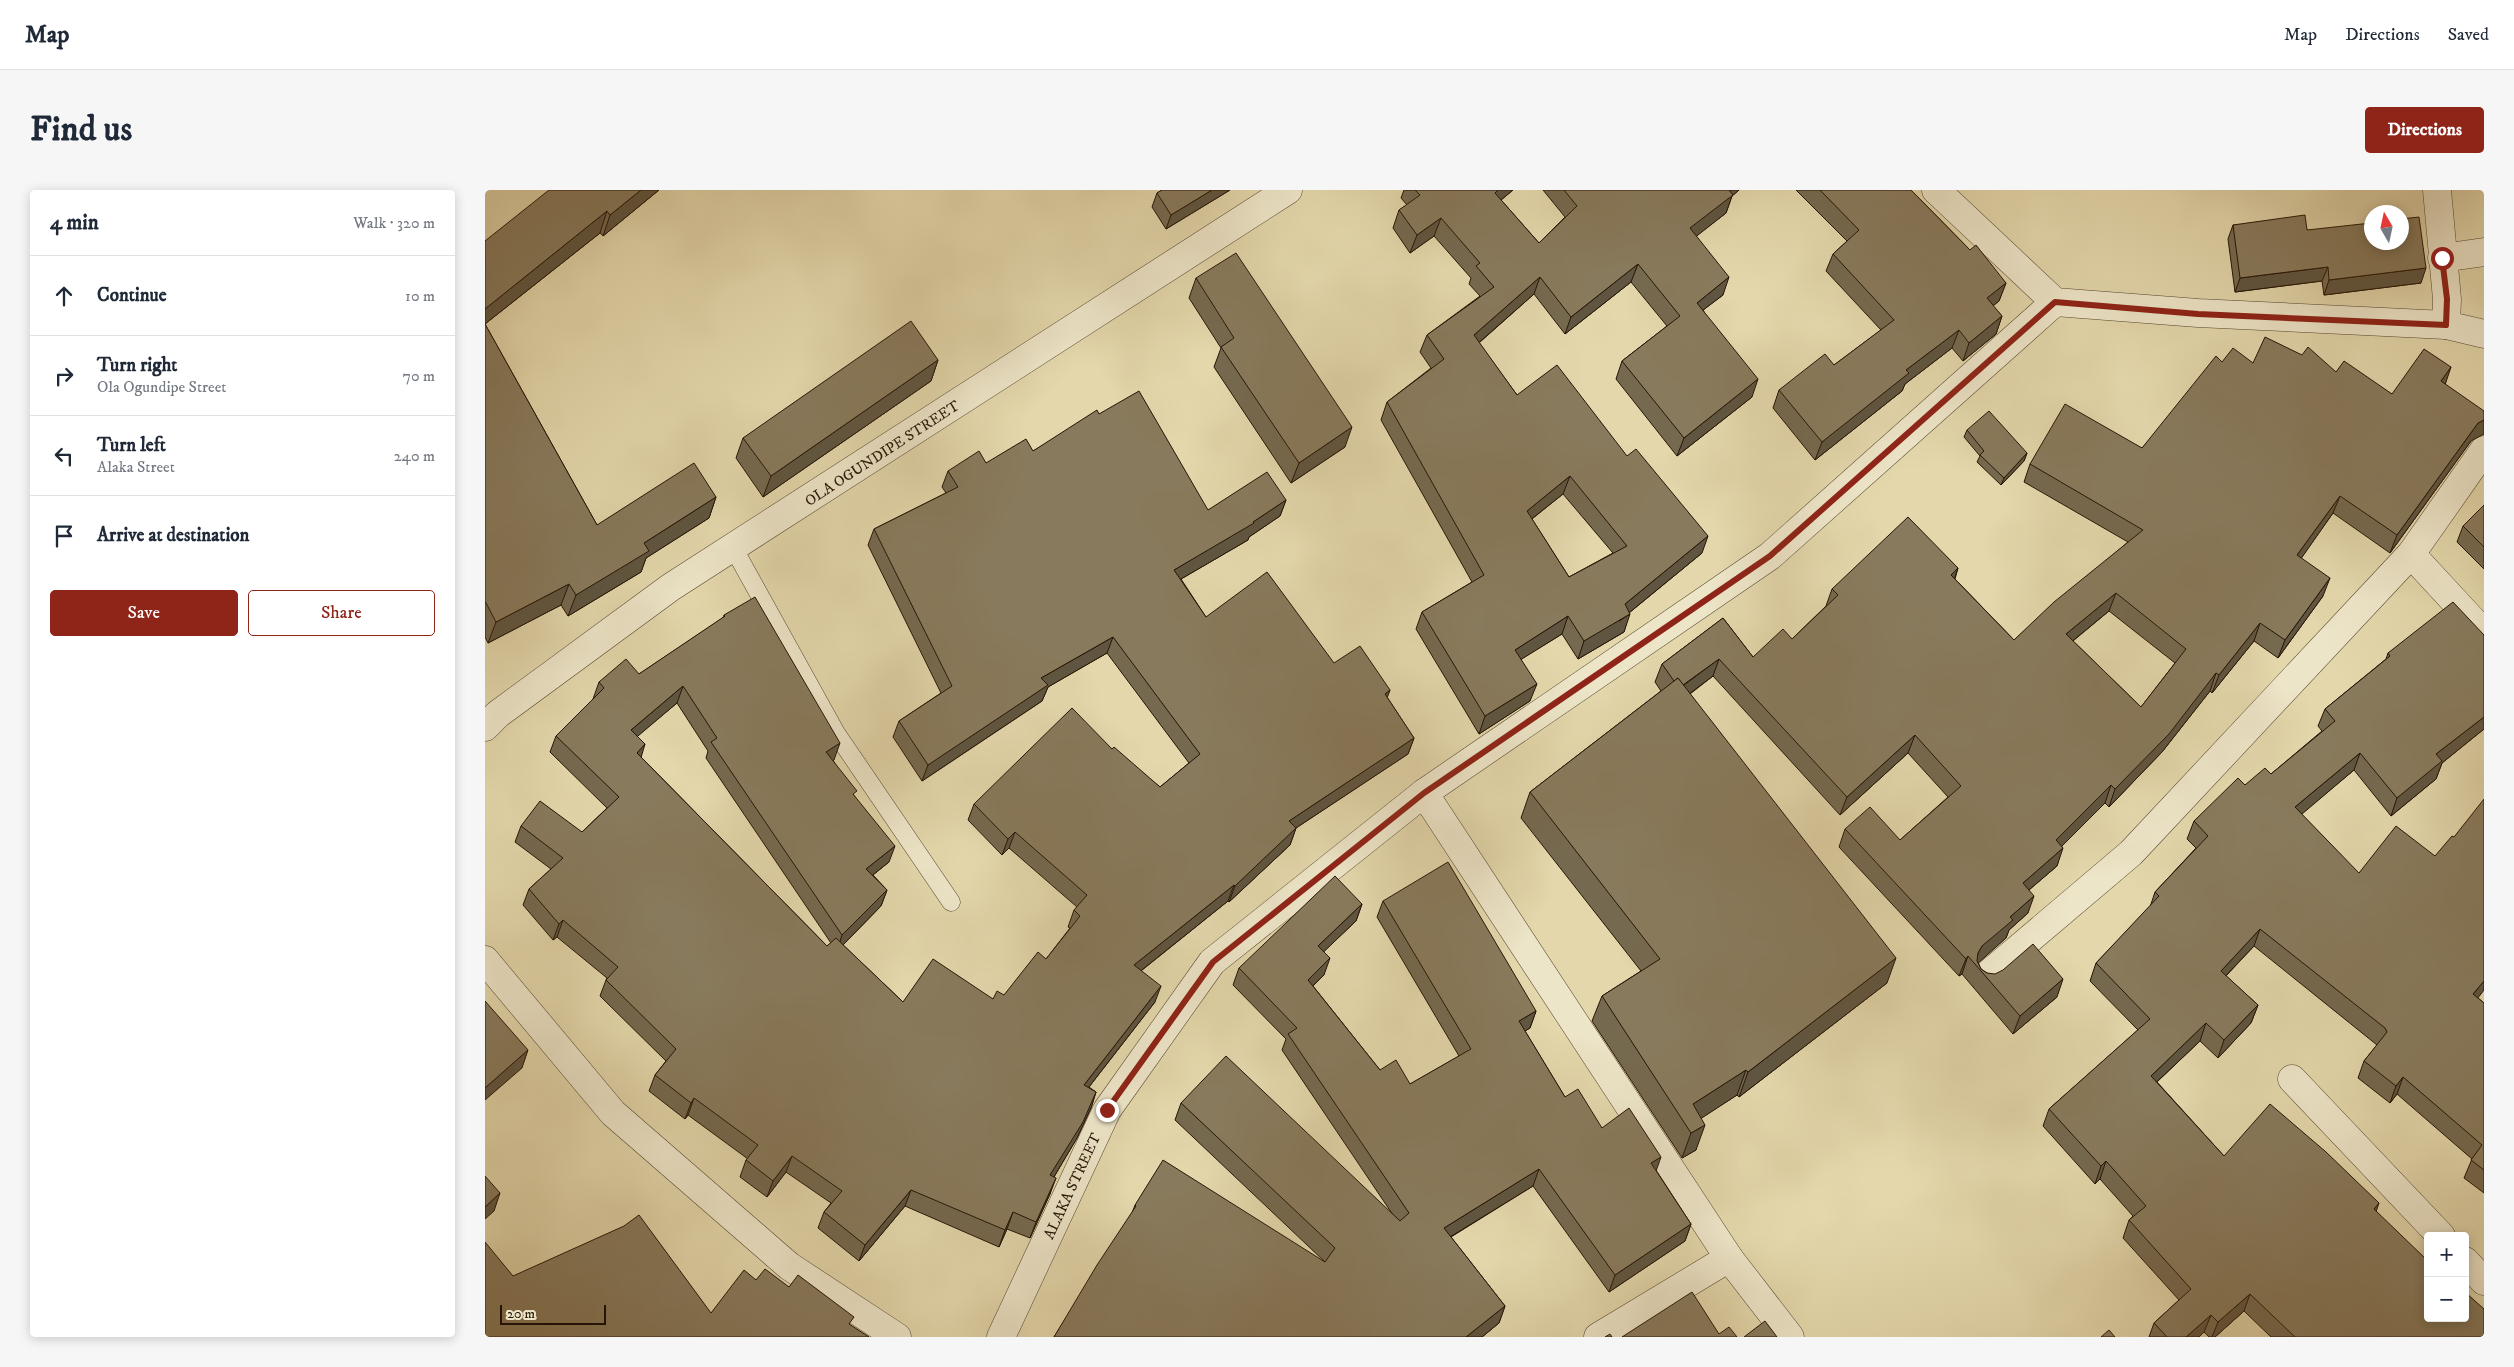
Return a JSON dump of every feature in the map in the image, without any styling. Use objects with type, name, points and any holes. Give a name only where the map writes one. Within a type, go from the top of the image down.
[{"type":"street","name":"OLA OGUNDIPE STREET","points":[[485,727],[497,714],[671,587],[733,549],[1288,190]]},
{"type":"street","points":[[2437,190],[2447,299],[2446,325]]},
{"type":"street","points":[[1937,191],[2055,302],[2198,314],[2446,325],[2484,334]]},
{"type":"street","points":[[2442,258],[2484,252]]},
{"type":"street","name":"ALAKA STREET","points":[[1001,1337],[1107,1110],[1213,962],[1424,793],[1770,556],[2055,302]]},
{"type":"street","points":[[1986,976],[2131,853],[2411,554],[2484,450]]},
{"type":"street","points":[[2411,554],[2484,633]]},
{"type":"street","points":[[1424,793],[1729,1258],[1790,1337]]},
{"type":"street","points":[[485,960],[613,1113],[789,1266],[897,1337]]},
{"type":"street","points":[[2292,1079],[2437,1232]]},
{"type":"street","points":[[1598,1337],[1729,1258]]},
{"type":"street","points":[[2469,1265],[2484,1281]]},
{"type":"lane","points":[[733,549],[836,733],[951,902]]},
{"type":"building","points":[[549,190],[641,190],[610,215],[607,211],[485,309],[485,241]]},
{"type":"building","points":[[1162,190],[1212,190],[1171,215],[1157,193]]},
{"type":"building","points":[[1415,190],[1498,190],[1495,193],[1539,243],[1577,206],[1564,190],[1729,190],[1733,195],[1690,228],[1729,277],[1697,303],[1758,379],[1684,438],[1622,361],[1680,316],[1638,264],[1571,317],[1540,277],[1474,335],[1517,395],[1557,365],[1627,456],[1636,449],[1708,536],[1625,604],[1630,614],[1584,641],[1568,616],[1515,650],[1537,684],[1485,716],[1422,612],[1484,575],[1387,402],[1444,359],[1427,335],[1494,287],[1476,266],[1480,263],[1441,218],[1417,235],[1399,210],[1420,195]],"holes":[[[1570,476],[1627,546],[1569,577],[1527,511]]]},
{"type":"building","points":[[1820,190],[1911,190],[1970,250],[1976,245],[2006,283],[1987,298],[2002,316],[1969,343],[1959,330],[1906,370],[1909,373],[1822,442],[1779,390],[1825,354],[1834,365],[1894,320],[1833,254],[1859,230]]},
{"type":"building","points":[[2305,215],[2307,230],[2364,224],[2364,250],[2409,250],[2409,218],[2419,217],[2426,268],[2329,280],[2328,267],[2240,278],[2233,225]]},
{"type":"building","points":[[1236,253],[1352,427],[1299,463],[1221,347],[1234,338],[1196,278]]},
{"type":"building","points":[[911,321],[938,360],[771,476],[743,438]]},
{"type":"building","points":[[485,324],[597,525],[694,463],[716,497],[644,543],[649,551],[576,595],[569,584],[496,622],[485,601]]},
{"type":"building","points":[[2265,337],[2302,355],[2308,347],[2336,372],[2344,361],[2392,394],[2424,349],[2451,367],[2441,381],[2484,411],[2484,420],[2478,423],[2397,535],[2340,496],[2297,555],[2330,578],[2285,640],[2260,623],[2219,675],[2216,673],[2169,734],[2115,789],[2111,785],[2056,840],[2063,848],[2023,883],[2034,896],[2010,917],[2013,920],[1982,946],[1978,953],[1977,961],[1981,969],[1987,973],[1995,974],[2003,970],[2033,944],[2063,979],[2020,1016],[1968,956],[1966,959],[1845,829],[1870,807],[1900,840],[1961,786],[1915,735],[1847,797],[1719,659],[1683,685],[1678,678],[1674,681],[1662,664],[1723,618],[1753,657],[1783,629],[1792,639],[1838,595],[1832,589],[1908,517],[1958,568],[1951,575],[2014,640],[2054,602],[2143,530],[2030,464],[2065,404],[2142,448],[2216,356],[2222,362],[2233,348],[2253,363]],"holes":[[[2116,593],[2186,649],[2141,707],[2066,634]]]},
{"type":"building","points":[[1139,391],[1208,510],[1267,472],[1286,500],[1254,523],[1174,570],[1206,617],[1267,572],[1334,663],[1360,646],[1390,690],[1385,694],[1414,738],[1289,821],[1296,828],[1235,886],[1134,965],[1161,986],[1084,1085],[1096,1092],[1083,1122],[1050,1175],[1056,1178],[1036,1222],[1013,1212],[1005,1230],[911,1190],[865,1245],[824,1212],[842,1191],[792,1156],[773,1181],[746,1160],[758,1145],[694,1098],[691,1103],[655,1075],[676,1049],[606,980],[618,967],[563,920],[559,924],[529,889],[563,858],[521,826],[540,801],[582,832],[619,797],[556,736],[604,688],[599,682],[626,659],[639,674],[724,615],[755,597],[840,743],[826,752],[857,791],[853,794],[895,846],[866,869],[887,890],[842,935],[711,742],[717,738],[683,686],[631,730],[645,744],[637,753],[827,946],[836,938],[903,1002],[933,959],[993,999],[997,991],[1004,995],[1038,952],[1046,959],[1080,916],[1074,910],[1087,895],[1015,832],[1008,839],[974,804],[1072,708],[1112,749],[1114,747],[1160,787],[1200,754],[1113,637],[1041,678],[1048,685],[928,765],[899,721],[952,686],[874,529],[958,487],[948,471],[979,451],[986,463],[1026,439],[1033,451],[1097,410],[1099,414]]},
{"type":"building","points":[[1989,411],[2027,453],[2004,478],[1980,455],[1984,451],[1967,430]]},
{"type":"building","points":[[2484,505],[2484,547],[2463,526]]},
{"type":"building","points":[[2453,602],[2484,635],[2484,717],[2436,754],[2442,761],[2397,798],[2360,753],[2295,807],[2359,873],[2396,826],[2435,856],[2452,836],[2454,837],[2484,799],[2484,981],[2473,994],[2484,1003],[2484,1170],[2471,1160],[2482,1145],[2403,1077],[2396,1086],[2364,1061],[2387,1032],[2385,1028],[2260,929],[2221,971],[2258,1005],[2224,1040],[2206,1023],[2151,1076],[2224,1156],[2270,1104],[2326,1152],[2379,1203],[2374,1209],[2424,1257],[2424,1322],[2469,1322],[2469,1296],[2484,1309],[2484,1337],[2295,1337],[2250,1294],[2218,1322],[2211,1315],[2186,1337],[2167,1337],[2154,1323],[2191,1289],[2129,1220],[2146,1206],[2106,1161],[2101,1166],[2049,1109],[2150,1019],[2096,963],[2159,896],[2155,892],[2208,836],[2194,821],[2238,778],[2245,785],[2265,768],[2271,774],[2335,721],[2325,709],[2390,656],[2388,653]]},
{"type":"building","points":[[1678,678],[1896,958],[1748,1072],[1746,1070],[1693,1104],[1705,1125],[1691,1133],[1602,996],[1660,959],[1530,792]]},
{"type":"building","points":[[1448,862],[1536,1011],[1519,1021],[1565,1097],[1578,1089],[1602,1128],[1629,1108],[1661,1157],[1651,1163],[1691,1224],[1615,1275],[1539,1169],[1444,1228],[1505,1306],[1466,1337],[1054,1337],[1163,1160],[1325,1262],[1335,1248],[1181,1103],[1226,1056],[1400,1221],[1409,1213],[1288,1034],[1297,1028],[1239,968],[1335,876],[1362,904],[1318,946],[1330,958],[1308,980],[1380,1070],[1396,1060],[1410,1084],[1471,1049],[1383,901]]},
{"type":"building","points":[[485,1001],[528,1050],[485,1088]]},
{"type":"building","points":[[485,1176],[500,1193],[485,1207]]},
{"type":"building","points":[[639,1215],[711,1313],[744,1270],[756,1280],[765,1269],[789,1287],[798,1275],[854,1317],[849,1324],[869,1337],[485,1337],[485,1242],[513,1276],[624,1226]]},
{"type":"building","points":[[1692,1292],[1719,1334],[1729,1327],[1737,1337],[1622,1337]]},
{"type":"building","points":[[1765,1321],[1777,1337],[1744,1337]]},
{"type":"building","points":[[2109,1330],[2115,1337],[2101,1337]]},
{"type":"route","points":[[1107,1110],[1213,962],[1424,793],[1770,556],[2055,302],[2198,314],[2446,325],[2447,299],[2442,258]]}]
